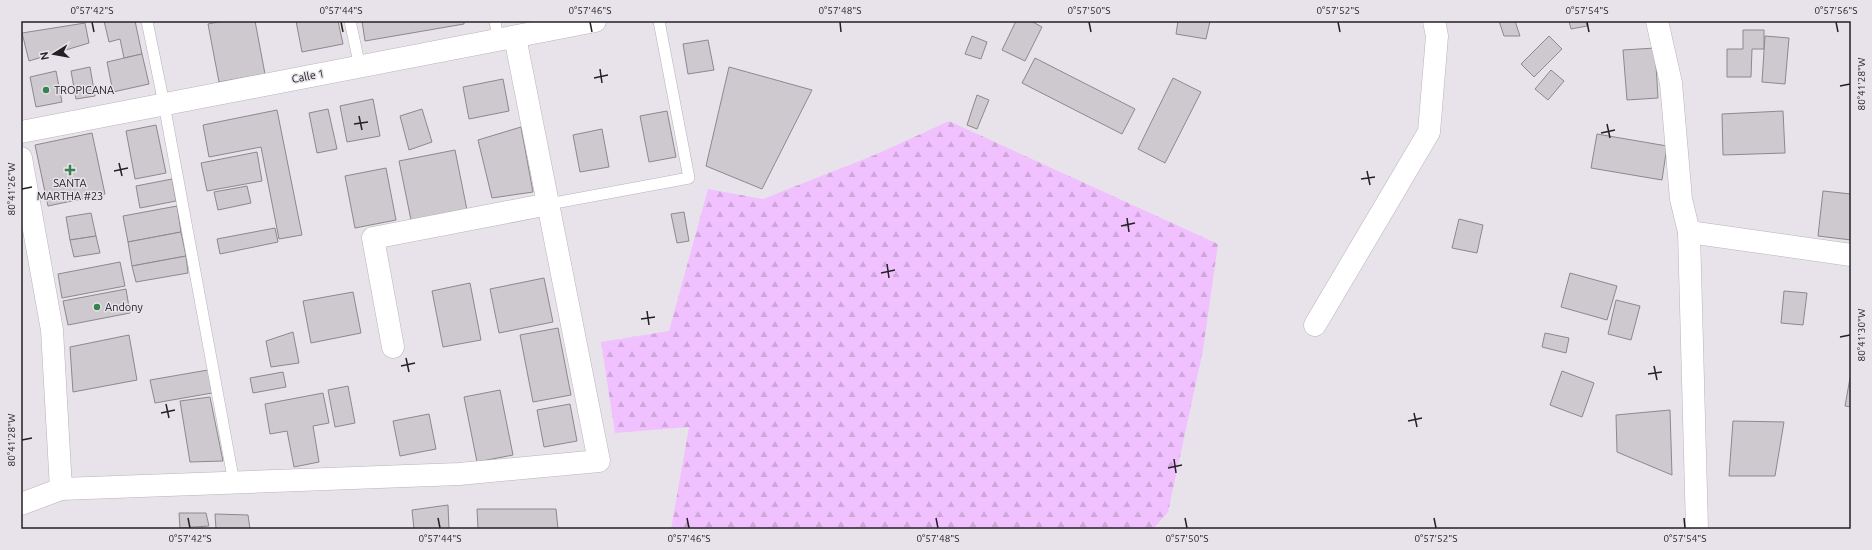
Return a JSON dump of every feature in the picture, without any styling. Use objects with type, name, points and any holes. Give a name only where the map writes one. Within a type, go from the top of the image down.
[{"type":"street","name":"Calle 1","points":[[21,132],[360,66],[503,33],[595,21]]},
{"type":"street","points":[[1315,325],[1429,132],[1437,36],[1434,21]]},
{"type":"street","points":[[1657,21],[1671,83],[1681,199],[1689,232],[1697,529]]},
{"type":"street","points":[[21,504],[61,489],[460,474],[599,461],[549,204],[503,33]]},
{"type":"street","points":[[21,158],[52,330],[61,489]]},
{"type":"street","points":[[393,347],[373,238],[549,204]]},
{"type":"street","points":[[1689,232],[1851,255]]},
{"type":"lane","points":[[147,21],[164,104],[234,483]]},
{"type":"lane","points":[[350,21],[360,66]]},
{"type":"lane","points":[[549,204],[689,178],[659,21]]},
{"type":"green space","points":[[949,121],[1218,244],[1203,350],[1168,512],[1153,529],[671,529],[689,427],[615,433],[601,342],[669,331],[708,189],[763,199],[877,154]]},
{"type":"building","points":[[104,21],[135,21],[142,54],[124,58],[120,39],[109,42]]},
{"type":"building","points":[[223,21],[255,21],[265,74],[219,82],[208,24]]},
{"type":"building","points":[[296,21],[338,21],[343,44],[302,52]]},
{"type":"building","points":[[362,21],[464,21],[464,24],[365,41]]},
{"type":"building","points":[[1016,21],[1031,21],[1042,27],[1025,61],[1002,50]]},
{"type":"building","points":[[1178,21],[1210,21],[1206,39],[1176,34]]},
{"type":"building","points":[[1499,21],[1515,21],[1520,36],[1504,36]]},
{"type":"building","points":[[1569,21],[1586,21],[1587,26],[1571,29]]},
{"type":"building","points":[[85,23],[89,43],[29,61],[22,33]]},
{"type":"building","points":[[1743,30],[1764,30],[1764,49],[1752,49],[1751,77],[1727,77],[1727,49],[1743,49]]},
{"type":"building","points":[[972,36],[987,42],[981,59],[965,54]]},
{"type":"building","points":[[1549,36],[1562,49],[1534,77],[1521,64]]},
{"type":"building","points":[[1765,36],[1789,38],[1785,84],[1762,82]]},
{"type":"building","points":[[708,40],[714,70],[688,74],[683,44]]},
{"type":"building","points":[[1655,48],[1658,98],[1627,100],[1623,50]]},
{"type":"building","points":[[142,54],[149,84],[113,92],[107,62]]},
{"type":"building","points":[[1035,58],[1135,109],[1122,134],[1022,83]]},
{"type":"building","points":[[90,67],[95,96],[76,99],[71,71]]},
{"type":"building","points":[[729,67],[812,90],[762,189],[706,166]]},
{"type":"building","points":[[1551,70],[1564,81],[1548,100],[1535,89]]},
{"type":"building","name":"TROPICANA","points":[[56,71],[62,102],[36,107],[30,77]]},
{"type":"building","points":[[1173,78],[1201,92],[1165,163],[1138,149]]},
{"type":"building","points":[[503,79],[509,111],[469,119],[463,87]]},
{"type":"building","points":[[977,95],[989,100],[977,129],[967,125]]},
{"type":"building","points":[[373,99],[380,136],[347,142],[340,106]]},
{"type":"building","points":[[328,109],[337,149],[317,153],[309,113]]},
{"type":"building","points":[[422,109],[432,142],[409,150],[400,116]]},
{"type":"building","points":[[277,110],[302,235],[279,239],[261,147],[209,157],[203,125]]},
{"type":"building","points":[[667,111],[676,157],[649,162],[640,116]]},
{"type":"building","points":[[1783,111],[1785,153],[1723,155],[1722,114]]},
{"type":"building","points":[[156,125],[166,173],[135,179],[126,131]]},
{"type":"building","points":[[521,127],[533,192],[492,198],[478,140]]},
{"type":"building","points":[[602,129],[609,167],[580,172],[573,135]]},
{"type":"building","name":"SANTA MARTHA #23","points":[[92,133],[105,194],[48,206],[35,145]]},
{"type":"building","points":[[1597,134],[1667,146],[1662,180],[1591,168]]},
{"type":"building","points":[[455,150],[467,210],[411,220],[399,161]]},
{"type":"building","points":[[257,152],[262,181],[207,191],[201,163]]},
{"type":"building","points":[[386,168],[396,220],[355,228],[345,176]]},
{"type":"building","points":[[172,179],[176,201],[140,208],[136,186]]},
{"type":"building","points":[[247,186],[251,203],[218,210],[214,192]]},
{"type":"building","points":[[1823,191],[1851,194],[1851,240],[1818,236]]},
{"type":"building","points":[[177,206],[181,232],[128,242],[123,216]]},
{"type":"building","points":[[684,212],[689,241],[677,243],[671,214]]},
{"type":"building","points":[[91,213],[96,236],[70,240],[66,217]]},
{"type":"building","points":[[1459,219],[1483,225],[1477,253],[1452,248]]},
{"type":"building","points":[[275,228],[278,242],[220,254],[217,239]]},
{"type":"building","points":[[181,232],[186,256],[132,266],[128,242]]},
{"type":"building","points":[[96,236],[100,253],[74,257],[70,240]]},
{"type":"building","points":[[186,256],[188,273],[136,282],[132,266]]},
{"type":"building","points":[[120,262],[125,286],[62,298],[58,274]]},
{"type":"building","points":[[1570,273],[1617,286],[1607,320],[1561,307]]},
{"type":"building","points":[[544,278],[553,322],[499,333],[490,289]]},
{"type":"building","points":[[470,283],[481,340],[443,347],[432,291]]},
{"type":"building","name":"Andony","points":[[126,289],[130,313],[68,325],[63,301]]},
{"type":"building","points":[[1784,291],[1807,293],[1803,325],[1781,323]]},
{"type":"building","points":[[353,292],[361,333],[311,343],[303,301]]},
{"type":"building","points":[[1616,300],[1640,306],[1631,340],[1608,334]]},
{"type":"building","points":[[558,328],[571,395],[533,402],[520,335]]},
{"type":"building","points":[[293,332],[299,363],[271,367],[266,341]]},
{"type":"building","points":[[1545,333],[1569,338],[1566,353],[1542,347]]},
{"type":"building","points":[[129,335],[137,380],[73,392],[70,347]]},
{"type":"building","points":[[208,370],[212,393],[155,403],[150,380]]},
{"type":"building","points":[[1562,371],[1594,383],[1582,417],[1550,405]]},
{"type":"building","points":[[283,372],[286,387],[253,393],[250,378]]},
{"type":"building","points":[[1851,378],[1851,407],[1845,406]]},
{"type":"building","points":[[348,386],[355,423],[335,427],[328,390]]},
{"type":"building","points":[[500,390],[513,455],[477,462],[464,397]]},
{"type":"building","points":[[323,393],[329,423],[313,426],[319,462],[294,467],[287,431],[270,434],[265,404]]},
{"type":"building","points":[[210,397],[223,461],[190,462],[180,401]]},
{"type":"building","points":[[570,404],[577,441],[544,447],[537,410]]},
{"type":"building","points":[[1670,410],[1672,475],[1617,452],[1616,415]]},
{"type":"building","points":[[429,414],[436,449],[400,456],[393,421]]},
{"type":"building","points":[[1733,421],[1784,422],[1775,476],[1729,476]]},
{"type":"building","points":[[448,505],[449,529],[414,529],[412,510]]},
{"type":"building","points":[[477,509],[556,509],[558,529],[478,529]]},
{"type":"building","points":[[179,513],[206,513],[209,526],[180,528]]},
{"type":"building","points":[[215,514],[248,515],[250,529],[216,529]]},
{"type":"place","name":"TROPICANA","points":[[46,90]]},
{"type":"place","name":"SANTA MARTHA #23","points":[[70,170]]},
{"type":"place","name":"Andony","points":[[97,307]]}]
